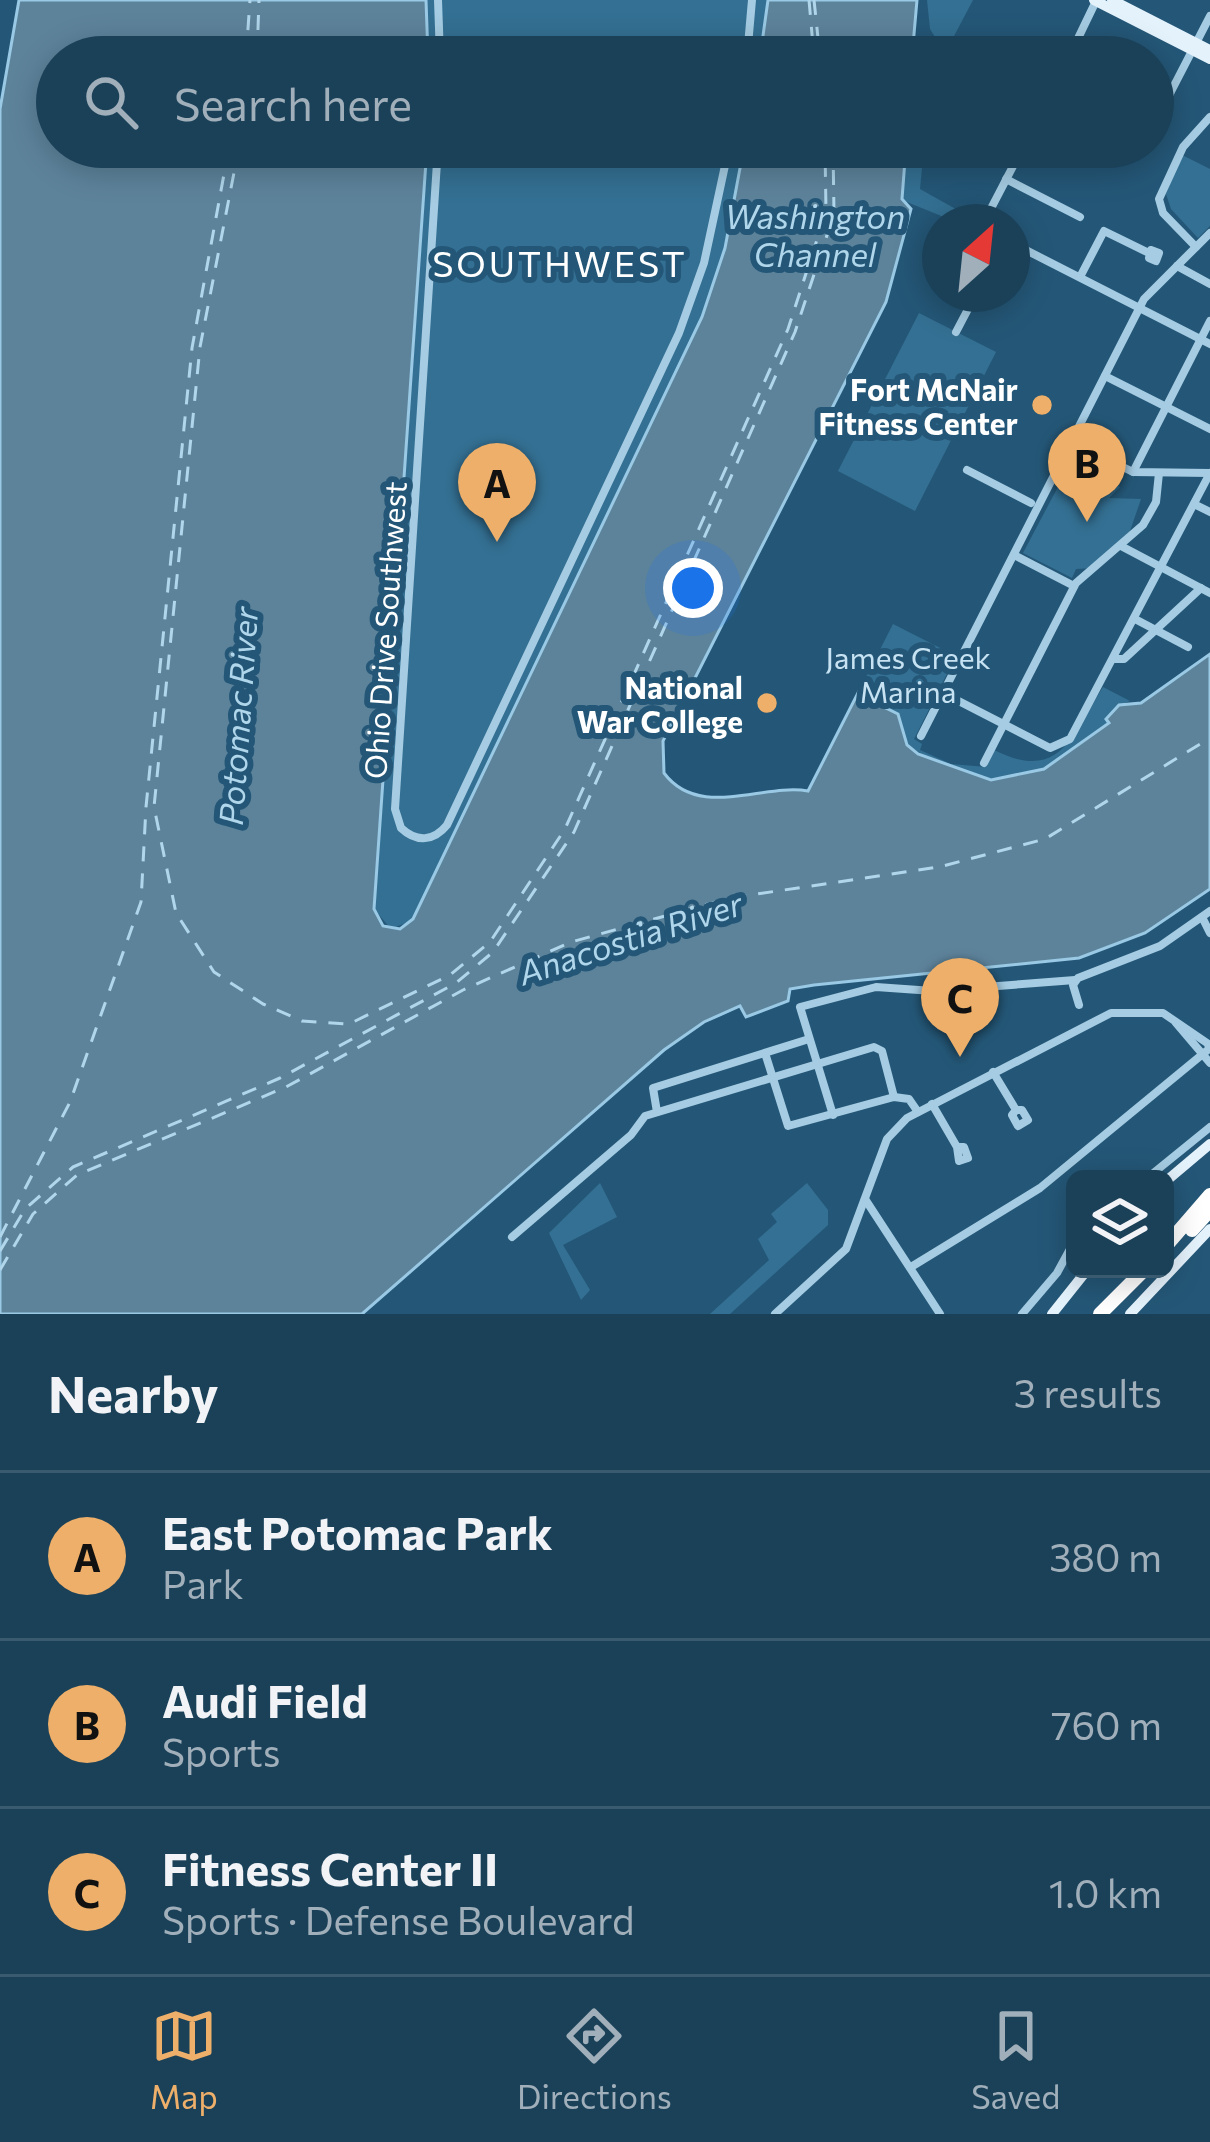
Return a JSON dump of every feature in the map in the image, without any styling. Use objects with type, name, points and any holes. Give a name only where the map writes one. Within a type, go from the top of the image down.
[{"type":"highway","points":[[1174,1237],[1210,1195]]},
{"type":"highway","points":[[1174,1250],[1210,1210]]},
{"type":"highway","points":[[1100,1314],[1136,1278]]},
{"type":"highway","points":[[1112,1314],[1148,1278]]},
{"type":"main road","points":[[1096,0],[1173,36]]},
{"type":"main road","points":[[1112,0],[1210,55]]},
{"type":"main road","points":[[1174,37],[1194,46]]},
{"type":"main road","points":[[1174,1174],[1210,1144]]},
{"type":"main road","points":[[1130,1314],[1210,1229]]},
{"type":"main road","points":[[1052,1314],[1081,1278]]},
{"type":"street","points":[[438,0],[439,36]]},
{"type":"street","points":[[749,36],[752,0]]},
{"type":"street","points":[[1079,36],[1096,0]]},
{"type":"street","points":[[1174,86],[1210,16]]},
{"type":"street","points":[[1174,166],[1183,147],[1210,117]]},
{"type":"street","name":"Ohio Drive Southwest","points":[[437,168],[395,809],[401,828],[419,839],[436,836],[447,825],[650,398],[699,281],[724,168]]},
{"type":"street","points":[[993,204],[1012,168]]},
{"type":"street","points":[[1173,168],[1159,199],[1164,215],[1196,247]]},
{"type":"street","points":[[1006,179],[1081,217]]},
{"type":"street","points":[[1080,277],[1102,233],[1149,253]]},
{"type":"street","points":[[921,736],[1140,308],[1210,233]]},
{"type":"street","points":[[1030,251],[1205,342]]},
{"type":"street","points":[[1177,266],[1210,284]]},
{"type":"street","points":[[956,332],[967,312]]},
{"type":"street","points":[[1133,472],[1205,342],[1210,321]]},
{"type":"street","points":[[1106,376],[1210,429]]},
{"type":"street","points":[[943,693],[1054,748],[1076,732],[1210,473],[1133,472],[1072,442]]},
{"type":"street","points":[[967,470],[1031,503]]},
{"type":"street","points":[[984,764],[1074,586],[1121,546],[1153,509],[1159,473]]},
{"type":"street","points":[[1194,504],[1210,512]]},
{"type":"street","points":[[1115,659],[1124,659],[1205,591],[1121,546]]},
{"type":"street","points":[[1014,555],[1074,586]]},
{"type":"street","points":[[1136,619],[1188,646]]},
{"type":"street","points":[[832,1114],[800,1007],[864,989],[928,991],[1076,980],[1155,948],[1206,914],[1210,933]]},
{"type":"street","points":[[1076,980],[1079,1005]]},
{"type":"street","points":[[775,1314],[846,1249],[889,1136],[918,1112],[1099,1017],[1154,1011],[1182,1022],[1210,1063]]},
{"type":"street","points":[[657,1112],[652,1088],[809,1039]]},
{"type":"street","points":[[512,1238],[632,1135],[641,1119],[657,1112],[878,1047],[894,1097]]},
{"type":"street","points":[[911,1267],[1034,1192],[1206,1051]]},
{"type":"street","points":[[765,1053],[788,1126],[894,1097],[909,1099],[918,1112]]},
{"type":"street","points":[[993,1072],[1016,1110]]},
{"type":"street","points":[[932,1104],[957,1147]]},
{"type":"street","points":[[1157,1170],[1210,1127]]},
{"type":"street","points":[[866,1199],[940,1314]]},
{"type":"street","points":[[1022,1314],[1066,1256]]},
{"type":"green space","points":[[426,0],[768,0],[763,36],[428,36]]},
{"type":"green space","points":[[927,0],[973,0],[954,36],[934,36]]},
{"type":"green space","points":[[1182,155],[1210,169],[1210,226],[1198,238],[1171,209],[1166,194]]},
{"type":"green space","points":[[427,168],[740,168],[725,248],[702,317],[413,920],[391,929],[374,909]]},
{"type":"green space","points":[[904,168],[922,168],[920,189],[947,204],[922,204],[922,208],[902,200]]},
{"type":"green space","points":[[919,313],[996,352],[915,511],[838,471]]},
{"type":"green space","points":[[1069,466],[1082,466],[1120,487],[1109,498],[1141,499],[1130,531],[1095,568],[1076,569],[1072,578],[1023,553]]},
{"type":"green space","name":"James Creek Marina","points":[[893,624],[956,656],[914,739],[922,744],[920,750],[951,764],[986,767],[994,750],[1016,759],[1049,757],[1072,737],[1103,687],[1130,701],[1119,705],[1109,723],[1044,769],[1005,779],[982,778],[941,765],[907,745],[898,714],[886,708],[888,702],[861,687]]},
{"type":"green space","points":[[600,1183],[617,1217],[563,1245],[590,1290],[581,1300],[549,1233]]},
{"type":"green space","points":[[807,1183],[828,1210],[828,1225],[730,1314],[710,1314],[769,1260],[758,1239],[777,1222],[771,1214]]},
{"type":"water","points":[[19,0],[426,0],[427,36],[36,36],[36,168],[426,168],[374,909],[383,926],[400,929],[413,919],[702,317],[725,248],[740,168],[904,168],[902,199],[911,209],[886,302],[663,741],[664,773],[695,795],[808,791],[861,687],[889,702],[886,708],[898,714],[907,745],[918,754],[991,780],[1044,769],[1109,723],[1106,719],[1119,705],[1141,703],[1210,654],[1210,889],[1145,933],[1079,958],[790,989],[788,1001],[746,1017],[740,1006],[704,1022],[664,1050],[362,1314],[0,1314],[0,109]]},
{"type":"water","points":[[768,0],[917,0],[914,36],[763,36]]},
{"type":"ferry route","points":[[247,36],[250,0]]},
{"type":"ferry route","points":[[258,36],[259,0]]},
{"type":"ferry route","points":[[809,0],[812,36]]},
{"type":"ferry route","points":[[814,0],[818,36]]},
{"type":"ferry route","points":[[0,1237],[70,1102],[141,902],[146,807],[192,348],[225,168]]},
{"type":"ferry route","points":[[235,168],[200,347],[154,807],[176,913],[214,972],[263,1004],[302,1021],[349,1024],[450,975],[490,942],[565,829],[788,329],[826,212],[825,168]]},
{"type":"ferry route","points":[[0,1251],[25,1209],[73,1167],[280,1078],[456,983],[493,952],[574,832],[795,332],[834,214],[833,168]]},
{"type":"ferry route","points":[[0,1270],[33,1214],[77,1175],[286,1087],[463,990],[571,942],[730,898],[939,867],[1045,839],[1210,738]]},
{"type":"place","name":"Fort McNair Fitness Center","points":[[1042,405]]},
{"type":"place","name":"Audi Field","points":[[1087,522]]},
{"type":"place","name":"East Potomac Park","points":[[497,542]]},
{"type":"place","name":"National War College","points":[[767,703]]},
{"type":"place","name":"Fitness Center II","points":[[960,1057]]},
{"type":"district","name":"SOUTHWEST","points":[[560,262]]},
{"type":"water label","name":"Washington Channel","points":[[815,234]]},
{"type":"water label","name":"Potomac River","points":[[237,716]]},
{"type":"water label","name":"Anacostia River","points":[[630,937]]}]
